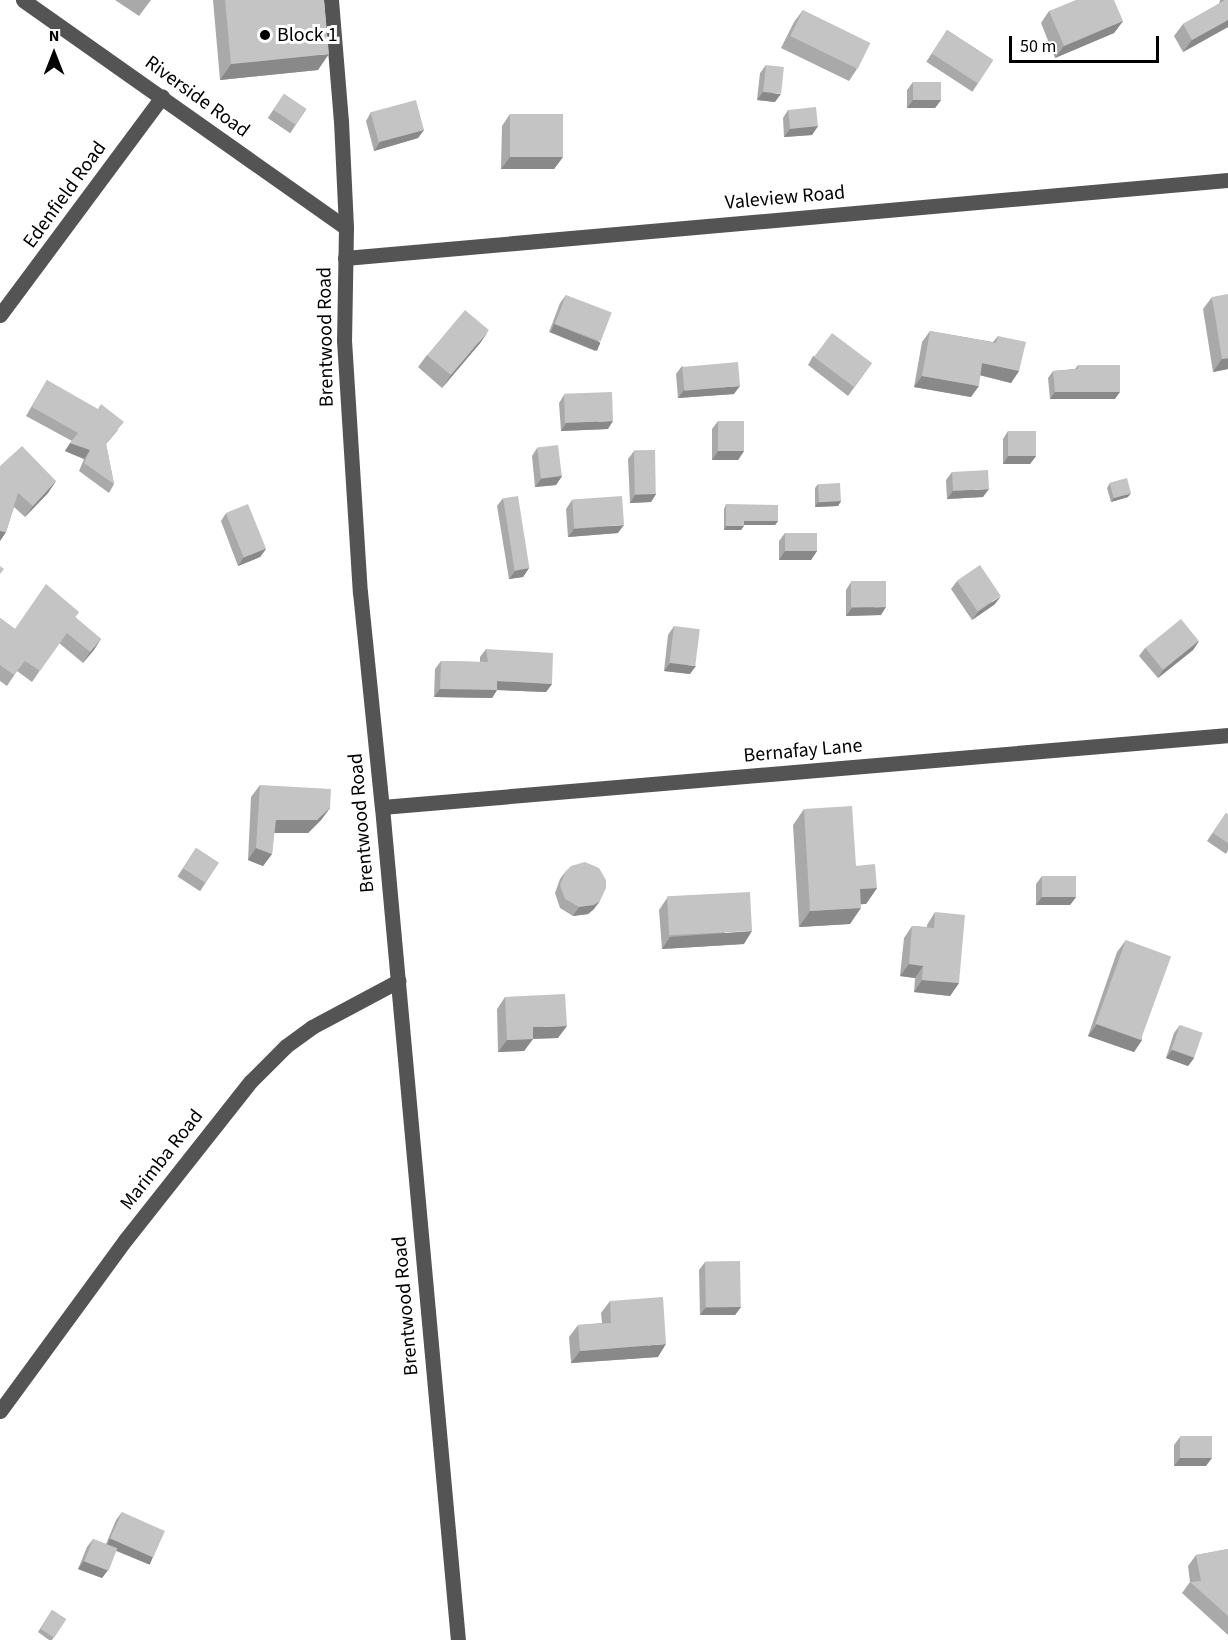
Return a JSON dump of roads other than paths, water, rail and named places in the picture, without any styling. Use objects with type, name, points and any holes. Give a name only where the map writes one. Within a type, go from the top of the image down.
[{"type":"street","name":"Riverside Road","points":[[23,0],[346,228]]},
{"type":"street","name":"Brentwood Road","points":[[331,0],[341,121],[346,228],[344,340],[360,592],[382,807],[458,1640]]},
{"type":"street","name":"Edenfield Road","points":[[0,315],[162,97]]},
{"type":"street","name":"Valeview Road","points":[[345,258],[1228,180]]},
{"type":"street","name":"Bernafay Lane","points":[[382,807],[1228,735]]},
{"type":"street","name":"Marimba Road","points":[[0,1411],[126,1239],[251,1081],[286,1046],[312,1027],[398,981]]},
{"type":"place","name":"Block 1","points":[[265,35]]}]
